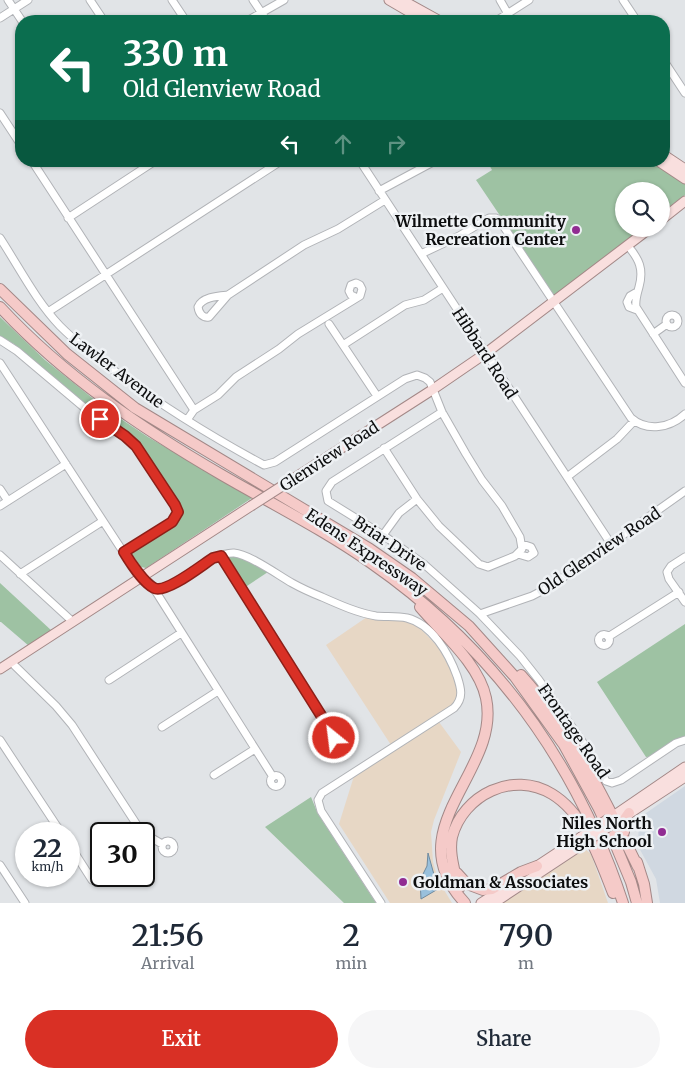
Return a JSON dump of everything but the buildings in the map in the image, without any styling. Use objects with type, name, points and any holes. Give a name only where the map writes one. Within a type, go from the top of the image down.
[{"type":"highway","name":"Edens Expressway","points":[[0,289],[67,354],[135,408],[370,549],[412,578],[470,626],[515,677],[564,744],[598,807],[616,846],[631,882],[637,903]]},
{"type":"highway","name":"Edens Expressway","points":[[0,307],[58,364],[149,431],[345,546],[401,585],[441,618],[481,657],[520,703],[539,730],[591,819],[623,903]]},
{"type":"highway","points":[[401,585],[466,659],[479,680],[486,698],[487,721],[484,739],[450,809],[442,838],[444,867],[452,884],[467,903]]},
{"type":"highway","points":[[470,626],[499,650],[542,698],[569,736],[612,821],[638,867]]},
{"type":"highway","points":[[467,903],[457,882],[451,851],[452,837],[457,824],[464,811],[482,795],[496,788],[519,785],[531,786],[552,794],[567,806],[577,818],[594,847],[618,903]]},
{"type":"highway","points":[[629,813],[624,819],[622,827],[644,884],[647,903]]},
{"type":"highway","points":[[454,867],[459,877],[467,884],[483,890],[492,890],[521,872],[537,866]]},
{"type":"main road","points":[[390,0],[414,15]]},
{"type":"main road","points":[[402,0],[429,15]]},
{"type":"main road","points":[[670,159],[685,169]]},
{"type":"main road","points":[[667,167],[685,179]]},
{"type":"main road","points":[[670,213],[685,201]]},
{"type":"main road","name":"Glenview Road","points":[[0,669],[432,390],[486,353],[639,237]]},
{"type":"main road","points":[[494,903],[612,821],[685,767]]},
{"type":"main road","points":[[612,821],[629,813],[685,777]]},
{"type":"main road","points":[[481,903],[537,866],[582,841]]},
{"type":"street","points":[[8,0],[18,15]]},
{"type":"street","points":[[0,18],[28,0]]},
{"type":"street","points":[[90,0],[100,15]]},
{"type":"street","points":[[172,0],[182,15]]},
{"type":"street","points":[[253,0],[262,13]]},
{"type":"street","points":[[258,15],[284,0]]},
{"type":"street","points":[[500,0],[508,14],[529,0]]},
{"type":"street","points":[[623,0],[633,15]]},
{"type":"street","points":[[670,70],[685,93]]},
{"type":"street","points":[[0,113],[15,136]]},
{"type":"street","points":[[36,167],[194,410]]},
{"type":"street","points":[[68,218],[146,167]]},
{"type":"street","points":[[48,312],[272,167]]},
{"type":"street","name":"Hibbard Road","points":[[364,167],[611,544]]},
{"type":"street","points":[[379,191],[424,167]]},
{"type":"street","points":[[228,295],[304,245],[338,229],[385,200]]},
{"type":"street","points":[[421,254],[459,236],[489,218],[496,218],[500,221],[628,415],[634,421],[646,426],[663,426],[676,421],[685,414]]},
{"type":"street","name":"Lawler Avenue","points":[[0,238],[48,312],[103,363],[150,397],[267,465],[275,462],[377,396]]},
{"type":"street","points":[[628,246],[638,258],[641,268],[641,279],[635,304],[637,310],[685,383]]},
{"type":"street","points":[[343,345],[405,305],[421,302],[443,288]]},
{"type":"street","points":[[187,420],[194,410],[218,395],[236,378],[355,297]]},
{"type":"street","points":[[329,324],[377,396],[405,379],[417,375],[430,382],[442,412],[478,474],[511,519],[520,537],[521,549],[528,557],[534,553],[531,547],[521,549],[492,566],[482,566],[448,536],[417,499],[384,448],[442,412]]},
{"type":"street","points":[[653,334],[667,324]]},
{"type":"street","points":[[1,342],[17,351],[87,410],[132,441],[175,505],[178,512],[172,522],[124,552]]},
{"type":"street","points":[[0,363],[135,570],[153,587],[273,777]]},
{"type":"street","points":[[567,477],[618,439],[634,421]]},
{"type":"street","name":"Briar Drive","points":[[384,448],[332,482],[326,491],[326,498],[331,504],[383,535],[425,565],[480,614]]},
{"type":"street","points":[[0,506],[66,464]]},
{"type":"street","points":[[0,489],[8,501]]},
{"type":"street","name":"Old Glenview Road","points":[[480,614],[537,594],[685,491]]},
{"type":"street","points":[[383,535],[399,513],[417,499]]},
{"type":"street","points":[[20,574],[103,521]]},
{"type":"street","points":[[153,587],[157,589],[166,587],[213,558],[233,553],[242,555],[301,588],[359,612],[377,616],[407,618],[417,622],[432,634],[446,654],[458,680],[461,699],[454,708],[322,793],[318,800],[321,811],[381,903]]},
{"type":"street","points":[[0,555],[73,622]]},
{"type":"street","points":[[221,556],[329,728]]},
{"type":"street","points":[[685,557],[671,566],[667,572],[685,602]]},
{"type":"street","points":[[608,637],[679,592]]},
{"type":"street","name":"Frontage Road","points":[[480,614],[539,680],[582,741],[606,781],[612,783],[621,780],[676,743],[685,740]]},
{"type":"street","points":[[109,680],[181,633]]},
{"type":"street","points":[[11,662],[56,706],[72,725],[137,825],[150,838],[162,844]]},
{"type":"street","points":[[162,727],[218,691]]},
{"type":"street","points":[[0,740],[54,822]]},
{"type":"street","points":[[214,776],[255,749]]},
{"type":"street","points":[[80,861],[90,877]]},
{"type":"street","points":[[0,865],[25,903]]},
{"type":"shaded area","points":[[367,617],[404,621],[418,626],[439,648],[451,671],[458,692],[457,699],[452,705],[391,745],[326,645]]},
{"type":"shaded area","points":[[439,722],[461,752],[431,832],[433,862],[438,880],[452,903],[390,903],[339,824],[354,776]]},
{"type":"shaded area","name":"Niles North High School","points":[[685,786],[685,903],[660,903],[656,879],[638,846],[639,818]]},
{"type":"shaded area","points":[[585,849],[591,854],[608,903],[503,903]]},
{"type":"green space","points":[[490,167],[663,167],[685,182],[685,195],[670,206],[670,182],[615,182],[615,237],[631,237],[554,296],[476,180],[492,170]]},
{"type":"green space","points":[[0,317],[45,360],[106,409],[148,437],[252,498],[146,568],[141,567],[131,553],[174,524],[180,512],[177,502],[133,437],[89,407],[14,344],[0,336]]},
{"type":"green space","points":[[234,556],[251,562],[268,572],[244,588],[225,558]]},
{"type":"green space","points":[[0,583],[52,631],[29,646],[0,622]]},
{"type":"green space","points":[[685,624],[685,736],[656,754],[646,757],[597,682]]},
{"type":"green space","points":[[311,797],[318,814],[376,903],[344,903],[265,827]]},
{"type":"water","points":[[428,853],[438,889],[421,899],[420,880],[427,866]]},
{"type":"place","name":"Wilmette Community Recreation Center","points":[[576,230]]},
{"type":"place","name":"Niles North High School","points":[[662,832]]},
{"type":"place","name":"Goldman & Associates","points":[[403,882]]},
{"type":"route","points":[[100,419],[132,441],[178,512],[172,522],[124,552],[135,570],[153,587],[162,589],[213,558],[221,556],[329,728],[337,730],[337,736],[334,738]]}]
